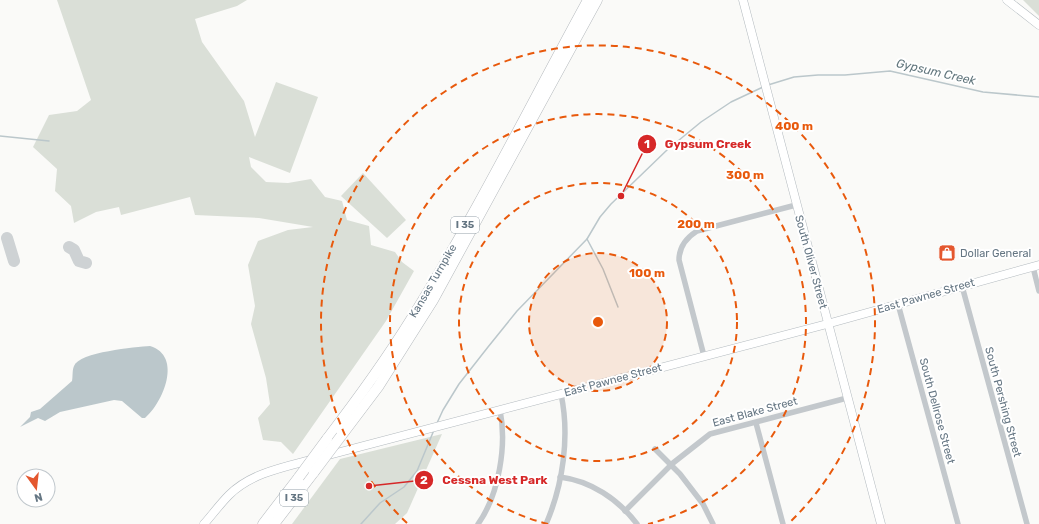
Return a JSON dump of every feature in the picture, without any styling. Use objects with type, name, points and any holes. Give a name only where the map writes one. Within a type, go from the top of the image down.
[{"type":"highway","name":"Kansas Turnpike","points":[[263,524],[370,381],[412,318],[471,214],[588,0]]},
{"type":"highway","name":"Kansas Turnpike","points":[[274,524],[378,387],[433,300],[597,0]]},
{"type":"main road","name":"South Oliver Street","points":[[743,0],[827,324],[881,524]]},
{"type":"main road","points":[[1007,0],[1039,26]]},
{"type":"main road","name":"East Pawnee Street","points":[[204,524],[235,490],[263,474],[291,465],[827,324],[1036,266]]},
{"type":"street","points":[[704,356],[679,260],[679,254],[686,240],[697,231],[796,205]]},
{"type":"street","points":[[1036,266],[1039,291]]},
{"type":"street","name":"South Pershing Street","points":[[962,286],[1027,524]]},
{"type":"street","name":"South Dellrose Street","points":[[898,304],[958,524]]},
{"type":"street","points":[[546,524],[560,477],[566,433],[565,411],[561,394]]},
{"type":"street","name":"East Blake Street","points":[[625,511],[670,465],[710,434],[847,398]]},
{"type":"street","points":[[478,524],[486,509],[500,467],[503,447],[503,424],[500,410]]},
{"type":"street","points":[[756,423],[783,524]]},
{"type":"street","points":[[656,449],[703,504],[713,524]]},
{"type":"street","points":[[560,477],[584,482],[602,491],[638,524]]},
{"type":"shaded area","points":[[57,0],[247,0],[237,6],[195,19],[202,42],[244,101],[255,137],[276,82],[318,97],[290,173],[249,157],[251,167],[266,182],[288,183],[311,179],[325,197],[342,201],[347,220],[369,226],[371,245],[395,252],[402,262],[414,271],[386,321],[293,454],[281,442],[263,440],[258,418],[270,404],[266,378],[251,324],[255,306],[248,265],[258,241],[288,230],[313,227],[259,218],[195,215],[190,197],[121,215],[119,207],[96,212],[74,223],[71,206],[55,191],[57,169],[33,147],[49,115],[77,111],[91,100]]},
{"type":"shaded area","points":[[1023,0],[1039,0],[1039,16]]},
{"type":"shaded area","points":[[363,173],[406,220],[387,238],[341,196]]},
{"type":"shaded area","points":[[150,346],[160,351],[166,359],[168,369],[167,380],[158,402],[145,418],[142,418],[122,401],[114,400],[60,412],[45,421],[38,418],[20,427],[30,417],[31,412],[40,409],[72,381],[73,368],[78,361],[86,357],[109,351]]},
{"type":"shaded area","points":[[442,434],[407,513],[395,524],[292,524],[340,459]]},
{"type":"waterway","name":"Gypsum Creek","points":[[768,85],[794,77],[890,71],[983,92],[1039,97]]},
{"type":"waterway","name":"Gypsum Creek","points":[[437,423],[459,384],[488,347],[517,311],[587,239],[600,217],[611,204],[667,150],[701,122],[731,102],[763,87]]},
{"type":"waterway","points":[[0,136],[49,141]]},
{"type":"waterway","points":[[587,239],[603,269],[618,307]]},
{"type":"waterway","name":"Gypsum Creek","points":[[361,524],[380,503],[404,487],[417,471],[434,430]]},
{"type":"taxiway","points":[[7,238],[14,261]]},
{"type":"taxiway","points":[[69,247],[74,250],[79,261],[86,263]]},
{"type":"place","name":"Gypsum Creek","points":[[621,196]]},
{"type":"place","name":"Dollar General","points":[[947,253]]},
{"type":"place","name":"Cessna West Park","points":[[369,486]]}]
